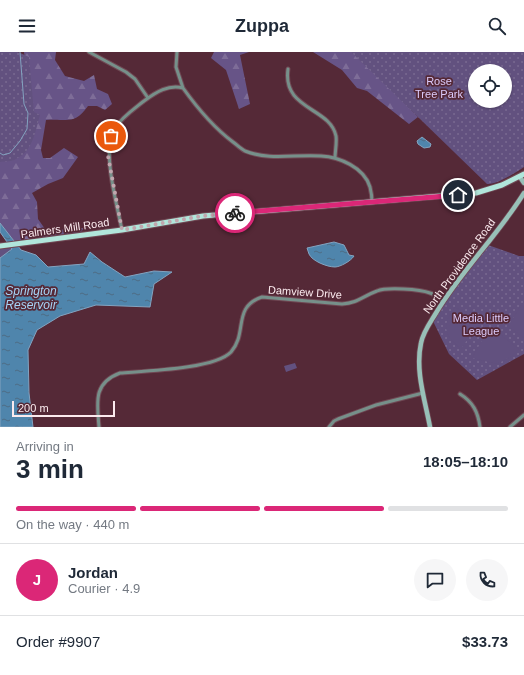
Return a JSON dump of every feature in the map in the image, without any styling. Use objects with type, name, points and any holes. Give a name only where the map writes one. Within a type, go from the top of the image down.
[{"type":"main road","name":"Palmers Mill Road","points":[[0,246],[122,230],[203,216],[468,194],[494,189],[522,175]]},
{"type":"main road","points":[[522,175],[524,184]]},
{"type":"main road","name":"North Providence Road","points":[[430,427],[419,364],[421,341],[424,333],[443,301],[513,210],[524,193]]},
{"type":"street","points":[[89,52],[126,72],[135,79],[148,98]]},
{"type":"street","points":[[177,52],[176,67],[183,88],[214,127],[244,150],[259,155],[276,157],[321,156],[334,158],[350,164],[362,173],[370,186],[372,202]]},
{"type":"street","points":[[288,69],[288,85],[295,98],[322,117],[336,136],[334,158]]},
{"type":"street","points":[[122,230],[108,156],[109,142],[115,127],[122,119],[148,98],[167,88],[183,88]]},
{"type":"street","name":"Damview Drive","points":[[99,427],[97,401],[98,394],[105,382],[110,377],[120,373],[202,365],[218,360],[230,352],[239,339],[243,312],[247,305],[262,297],[346,304],[358,301],[376,291],[393,288],[430,293],[443,301]]},
{"type":"street","points":[[329,427],[338,419],[376,405],[423,393]]},
{"type":"street","points":[[460,394],[467,398],[474,406],[478,413],[480,427]]},
{"type":"street","points":[[510,427],[524,415]]},
{"type":"green space","points":[[0,52],[18,52],[29,57],[34,112],[40,115],[30,146],[22,156],[14,160],[0,162]]},
{"type":"green space","points":[[24,52],[56,52],[55,60],[65,76],[84,81],[94,75],[97,89],[108,94],[112,104],[105,110],[97,106],[88,106],[78,116],[70,120],[46,120],[41,150],[43,158],[50,158],[64,148],[78,157],[63,178],[32,193],[37,202],[38,219],[45,229],[58,230],[84,228],[81,232],[14,241],[0,223],[0,158],[32,113]]},
{"type":"green space","points":[[214,52],[249,52],[240,55],[250,104],[239,109],[226,70],[211,58]]},
{"type":"green space","points":[[313,52],[374,52],[370,67],[418,117],[409,124],[367,91],[357,88],[342,70]]},
{"type":"green space","name":"Rose Tree Park","points":[[351,52],[524,52],[524,167],[501,181],[487,184]]},
{"type":"green space","name":"Media Little League","points":[[488,245],[519,256],[524,256],[524,354],[477,380],[449,354],[432,319]]},
{"type":"green space","points":[[0,249],[12,249],[0,258]]},
{"type":"green space","points":[[524,301],[524,338],[508,326]]},
{"type":"green space","points":[[455,307],[466,313],[468,312],[478,319],[479,322],[461,349],[451,339],[446,329],[448,319]]},
{"type":"green space","points":[[493,329],[519,349],[512,356],[497,364],[472,358],[488,330]]},
{"type":"green space","points":[[295,363],[297,368],[286,372],[284,366]]},
{"type":"water","points":[[422,137],[431,144],[430,147],[424,148],[418,144],[417,141]]},
{"type":"water","name":"Springton Reservoir","points":[[0,223],[21,250],[36,255],[48,267],[84,264],[90,252],[125,277],[154,271],[172,272],[154,284],[150,307],[96,305],[60,316],[37,330],[28,350],[29,393],[33,427],[0,427],[0,258],[12,249],[0,232]]},
{"type":"water","points":[[334,242],[344,245],[349,255],[354,256],[353,258],[342,265],[332,267],[316,261],[309,254],[307,248]]},
{"type":"waterway","points":[[0,153],[3,155],[10,153],[20,141],[27,129],[28,113],[24,104],[20,52]]},
{"type":"way so far","points":[[111,136],[108,156],[122,230],[203,216],[235,213]]},
{"type":"route","points":[[235,213],[458,195]]}]
